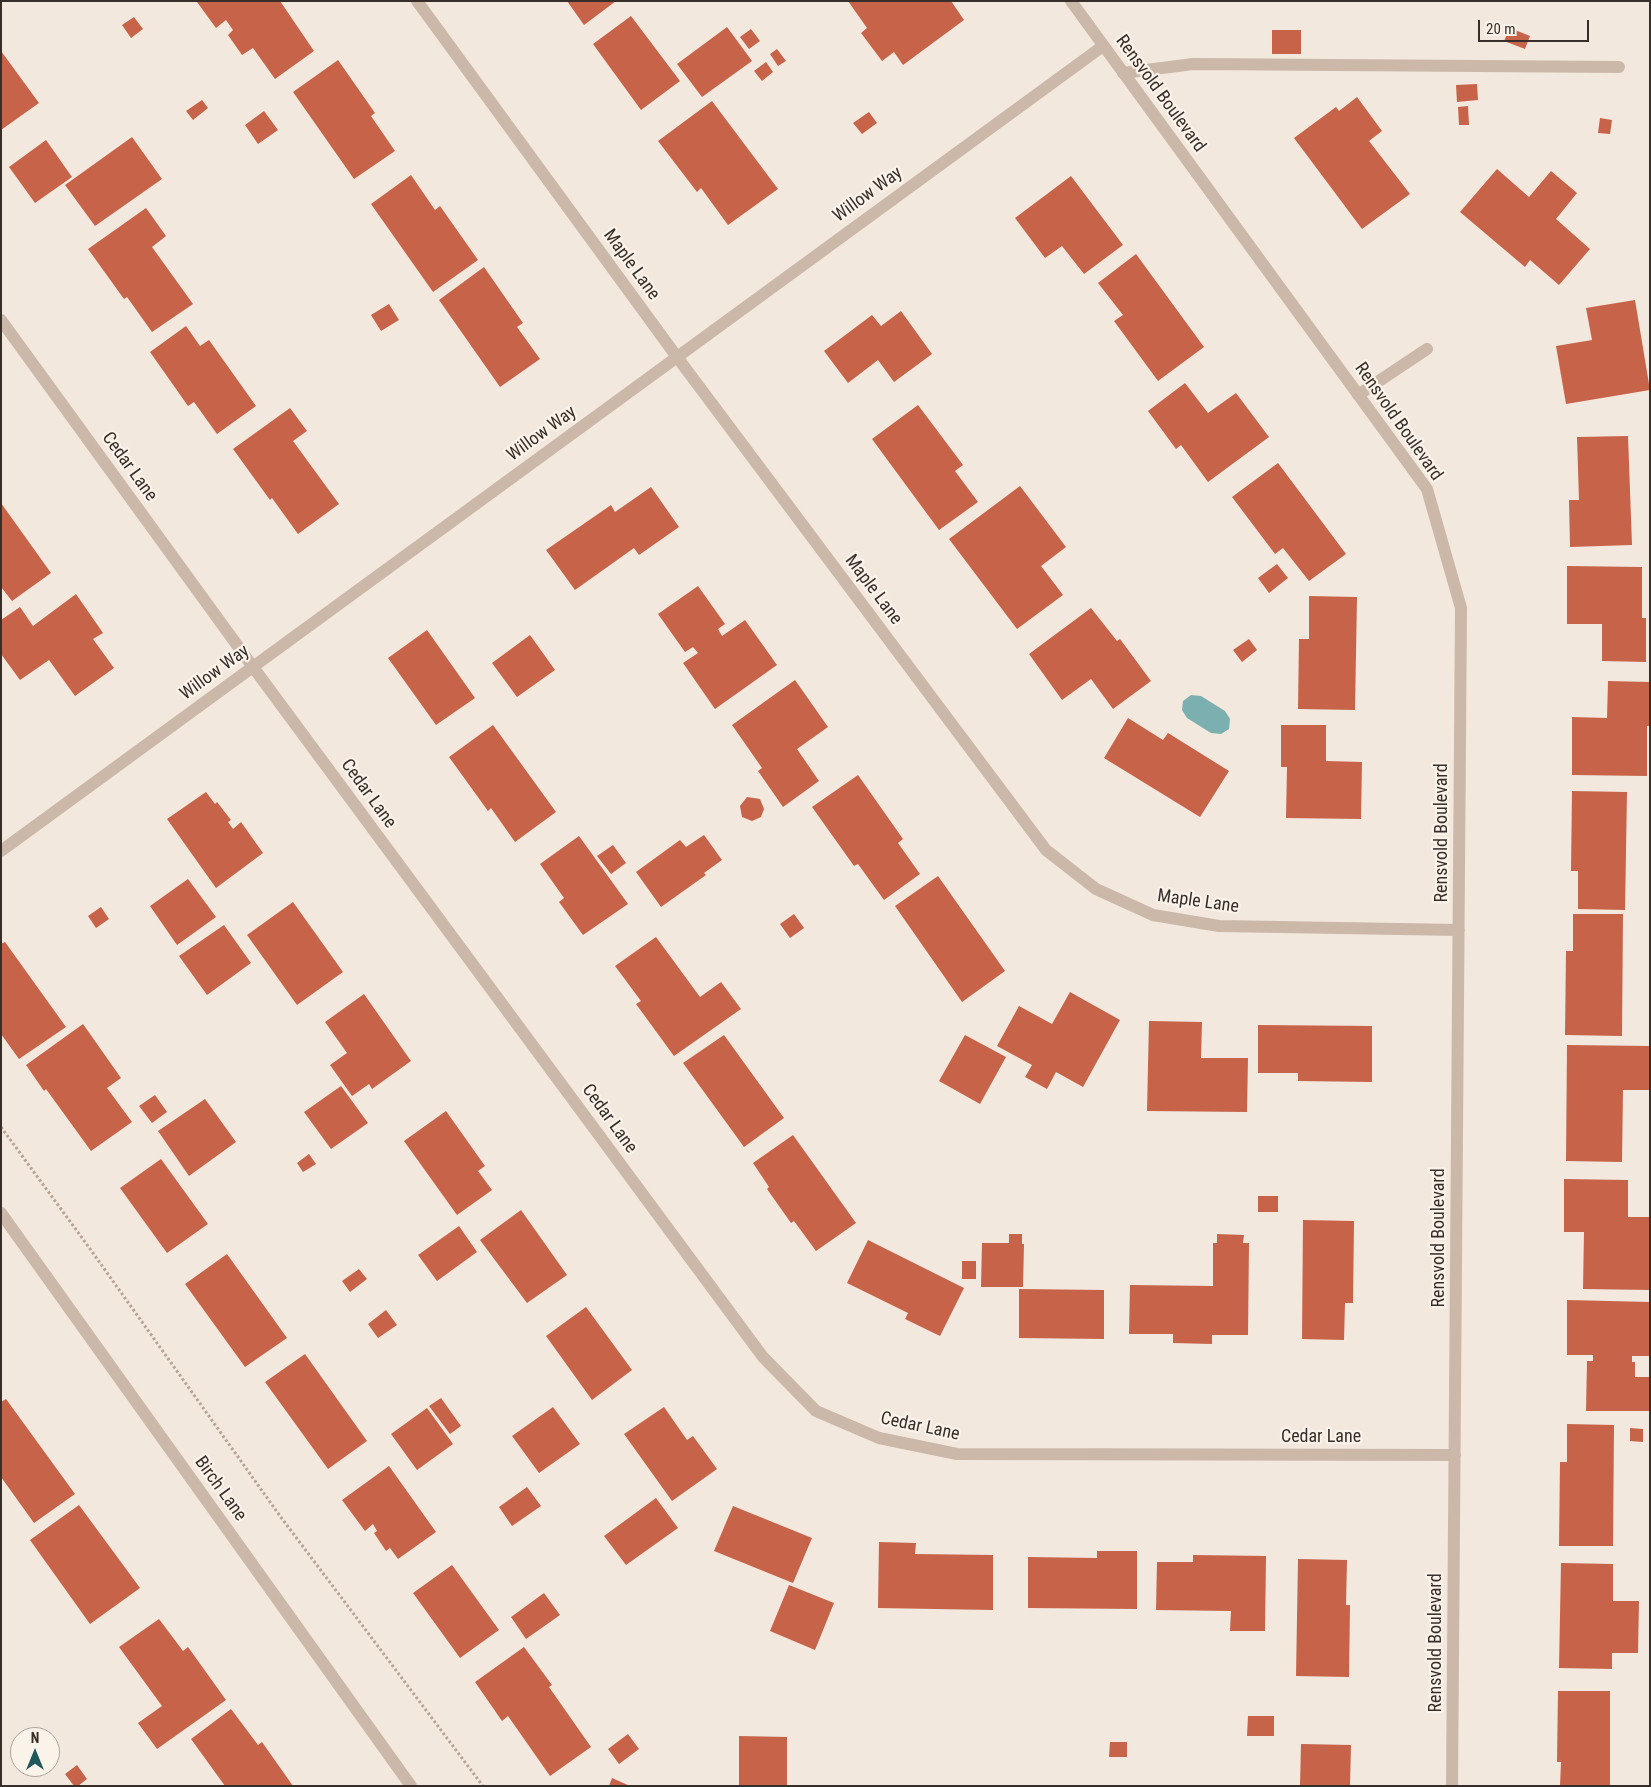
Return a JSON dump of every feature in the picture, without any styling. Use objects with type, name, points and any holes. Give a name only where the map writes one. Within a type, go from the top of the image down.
[{"type":"street","name":"Maple Lane","points":[[417,1],[677,357],[1046,850],[1096,889],[1153,916],[1219,926],[1459,930]]},
{"type":"street","name":"Rensvold Boulevard","points":[[1071,1],[1426,489],[1461,608],[1452,1786]]},
{"type":"street","name":"Willow Way","points":[[1,851],[1103,46]]},
{"type":"street","points":[[1123,73],[1193,64],[1619,67]]},
{"type":"street","name":"Cedar Lane","points":[[1,320],[253,667],[763,1357],[816,1411],[878,1438],[957,1454],[1455,1455]]},
{"type":"street","points":[[1358,395],[1427,349]]},
{"type":"street","name":"Birch Lane","points":[[1,1213],[411,1786]]},
{"type":"path","points":[[1,1127],[94,1254],[280,1516],[483,1786]]},
{"type":"water","points":[[1191,695],[1201,696],[1225,711],[1230,719],[1229,729],[1221,734],[1211,733],[1187,718],[1182,710],[1183,701]]},
{"type":"building","points":[[280,1],[314,51],[275,79],[253,48],[242,55],[228,35],[233,30],[226,20],[216,28],[197,2]]},
{"type":"building","points":[[567,1],[616,1],[584,25]]},
{"type":"building","points":[[848,1],[951,1],[964,20],[903,65],[894,52],[882,61],[861,33],[867,28]]},
{"type":"building","points":[[631,16],[680,81],[641,110],[593,44]]},
{"type":"building","points":[[134,17],[143,29],[131,38],[122,25]]},
{"type":"building","points":[[727,27],[752,61],[702,97],[677,64]]},
{"type":"building","points":[[1510,28],[1530,36],[1525,49],[1504,41]]},
{"type":"building","points":[[751,29],[760,41],[749,49],[740,37]]},
{"type":"building","points":[[1272,30],[1301,30],[1301,54],[1272,54]]},
{"type":"building","points":[[777,49],[786,61],[778,66],[770,54]]},
{"type":"building","points":[[1,51],[39,103],[1,130]]},
{"type":"building","points":[[338,60],[375,113],[371,116],[395,151],[354,179],[293,92]]},
{"type":"building","points":[[766,62],[773,72],[762,81],[754,71]]},
{"type":"building","points":[[1477,84],[1478,100],[1457,102],[1456,85]]},
{"type":"building","points":[[1357,97],[1382,131],[1369,141],[1410,194],[1362,229],[1294,138],[1336,107],[1339,111]]},
{"type":"building","points":[[202,100],[208,108],[193,120],[186,111]]},
{"type":"building","points":[[712,101],[778,189],[728,225],[701,188],[697,192],[658,141]]},
{"type":"building","points":[[1468,106],[1469,125],[1459,125],[1458,107]]},
{"type":"building","points":[[264,111],[278,130],[258,144],[245,125]]},
{"type":"building","points":[[869,112],[877,123],[862,134],[853,123]]},
{"type":"building","points":[[1600,118],[1612,120],[1610,134],[1598,133]]},
{"type":"building","points":[[132,137],[162,179],[95,226],[65,185]]},
{"type":"building","points":[[46,140],[72,177],[35,203],[9,167]]},
{"type":"building","points":[[1497,169],[1529,197],[1551,171],[1577,193],[1556,219],[1590,249],[1559,285],[1530,260],[1525,267],[1460,212]]},
{"type":"building","points":[[411,175],[435,210],[440,206],[478,260],[433,292],[371,204]]},
{"type":"building","points":[[1071,176],[1123,245],[1084,274],[1062,246],[1045,258],[1015,218]]},
{"type":"building","points":[[146,208],[166,236],[152,247],[193,304],[152,332],[127,297],[124,299],[88,249]]},
{"type":"building","points":[[1136,254],[1204,347],[1158,381],[1114,321],[1123,315],[1098,283]]},
{"type":"building","points":[[484,267],[523,323],[517,327],[540,359],[500,387],[439,300]]},
{"type":"building","points":[[1635,300],[1650,390],[1566,404],[1556,346],[1592,340],[1586,308]]},
{"type":"building","points":[[389,304],[399,320],[381,331],[371,315]]},
{"type":"building","points":[[901,311],[932,354],[894,382],[878,360],[848,383],[824,351],[872,315],[881,326]]},
{"type":"building","points":[[186,326],[200,346],[209,340],[256,406],[217,434],[194,402],[188,406],[150,352]]},
{"type":"building","points":[[1185,383],[1208,413],[1236,393],[1269,437],[1208,482],[1181,445],[1176,449],[1148,411]]},
{"type":"building","points":[[918,405],[963,465],[955,471],[978,502],[939,530],[872,439]]},
{"type":"building","points":[[290,408],[307,431],[293,441],[339,504],[298,534],[272,498],[270,500],[233,449]]},
{"type":"building","points":[[1628,436],[1632,545],[1570,547],[1569,500],[1579,500],[1577,437]]},
{"type":"building","points":[[1278,463],[1346,554],[1309,581],[1283,548],[1275,554],[1232,497]]},
{"type":"building","points":[[1020,486],[1066,547],[1041,566],[1063,595],[1017,629],[949,539]]},
{"type":"building","points":[[651,487],[679,527],[639,555],[634,548],[575,590],[546,550],[611,505],[615,512]]},
{"type":"building","points":[[1,503],[51,573],[12,601],[1,587]]},
{"type":"building","points":[[1277,564],[1288,578],[1269,593],[1258,578]]},
{"type":"building","points":[[1567,566],[1642,567],[1642,618],[1646,618],[1646,662],[1602,661],[1602,624],[1567,624]]},
{"type":"building","points":[[698,586],[725,624],[718,629],[722,636],[745,620],[777,665],[715,709],[683,663],[698,653],[693,647],[685,652],[658,614]]},
{"type":"building","points":[[76,594],[103,633],[93,639],[114,668],[75,696],[49,660],[20,680],[1,654],[1,620],[20,607],[33,626]]},
{"type":"building","points":[[1309,596],[1357,597],[1355,710],[1298,709],[1299,639],[1309,639]]},
{"type":"building","points":[[1091,608],[1117,641],[1120,639],[1151,681],[1113,709],[1091,679],[1062,700],[1029,654]]},
{"type":"building","points":[[427,630],[475,698],[436,725],[388,658]]},
{"type":"building","points":[[530,635],[555,670],[517,697],[492,663]]},
{"type":"building","points":[[1249,639],[1257,650],[1242,662],[1233,650]]},
{"type":"building","points":[[795,680],[828,727],[797,749],[819,781],[783,807],[758,771],[762,768],[732,725]]},
{"type":"building","points":[[1608,681],[1650,682],[1650,726],[1647,726],[1647,776],[1572,775],[1572,717],[1607,718]]},
{"type":"building","points":[[1128,718],[1163,740],[1168,733],[1229,771],[1200,817],[1104,758]]},
{"type":"building","points":[[493,725],[556,812],[515,842],[491,808],[488,811],[449,757]]},
{"type":"building","points":[[1281,725],[1326,725],[1326,761],[1362,762],[1361,819],[1286,818],[1287,767],[1281,767]]},
{"type":"building","points":[[858,775],[903,839],[898,843],[920,874],[884,900],[858,864],[854,866],[812,807]]},
{"type":"building","points":[[1572,791],[1627,792],[1625,910],[1578,909],[1578,871],[1571,871]]},
{"type":"building","points":[[206,792],[215,804],[217,802],[231,820],[228,822],[233,829],[241,822],[263,853],[216,888],[167,819]]},
{"type":"building","points":[[747,797],[760,799],[764,809],[761,817],[752,821],[742,817],[740,806]]},
{"type":"building","points":[[704,835],[722,860],[704,873],[706,875],[661,907],[636,872],[680,840],[686,847]]},
{"type":"building","points":[[579,836],[628,904],[583,935],[559,902],[564,898],[540,864]]},
{"type":"building","points":[[613,845],[626,863],[611,874],[597,856]]},
{"type":"building","points":[[938,876],[1005,971],[962,1002],[895,906]]},
{"type":"building","points":[[188,879],[216,917],[177,945],[150,906]]},
{"type":"building","points":[[293,902],[343,972],[297,1005],[247,935]]},
{"type":"building","points":[[101,907],[109,919],[96,928],[88,916]]},
{"type":"building","points":[[794,914],[804,928],[790,938],[780,924]]},
{"type":"building","points":[[1573,914],[1623,914],[1622,1036],[1565,1035],[1566,951],[1573,951]]},
{"type":"building","points":[[224,925],[251,963],[207,995],[179,956]]},
{"type":"building","points":[[656,937],[700,997],[721,982],[741,1009],[674,1056],[636,1004],[641,1001],[615,966]]},
{"type":"building","points":[[5,942],[66,1027],[19,1059],[1,1034],[1,944]]},
{"type":"building","points":[[1070,992],[1120,1020],[1083,1087],[1056,1072],[1047,1089],[1025,1077],[1032,1065],[997,1046],[1019,1006],[1052,1024]]},
{"type":"building","points":[[364,994],[411,1061],[372,1089],[369,1084],[352,1096],[330,1065],[347,1053],[325,1022]]},
{"type":"building","points":[[1149,1021],[1202,1022],[1201,1058],[1248,1058],[1247,1112],[1147,1111]]},
{"type":"building","points":[[83,1024],[121,1078],[107,1088],[132,1122],[91,1151],[26,1065]]},
{"type":"building","points":[[1258,1025],[1372,1026],[1372,1082],[1298,1081],[1298,1073],[1258,1073]]},
{"type":"building","points":[[724,1035],[784,1118],[744,1147],[683,1063]]},
{"type":"building","points":[[965,1035],[1006,1057],[980,1104],[939,1081]]},
{"type":"building","points":[[1567,1045],[1650,1046],[1650,1090],[1623,1090],[1622,1162],[1566,1161]]},
{"type":"building","points":[[341,1086],[368,1123],[331,1149],[304,1112]]},
{"type":"building","points":[[155,1095],[167,1112],[152,1123],[139,1106]]},
{"type":"building","points":[[205,1099],[236,1142],[189,1176],[158,1131]]},
{"type":"building","points":[[446,1111],[485,1166],[478,1171],[492,1190],[457,1215],[404,1141]]},
{"type":"building","points":[[793,1135],[856,1223],[816,1251],[794,1221],[791,1223],[767,1189],[769,1187],[753,1163]]},
{"type":"building","points":[[309,1154],[316,1164],[303,1172],[297,1163]]},
{"type":"building","points":[[161,1159],[208,1224],[167,1253],[120,1188]]},
{"type":"building","points":[[1564,1179],[1628,1180],[1628,1217],[1650,1217],[1650,1290],[1583,1289],[1584,1232],[1564,1232]]},
{"type":"building","points":[[1258,1196],[1278,1196],[1278,1212],[1258,1212]]},
{"type":"building","points":[[521,1210],[567,1275],[527,1303],[480,1240]]},
{"type":"building","points":[[1303,1220],[1354,1221],[1353,1303],[1345,1303],[1344,1340],[1302,1339]]},
{"type":"building","points":[[459,1226],[477,1252],[437,1281],[418,1255]]},
{"type":"building","points":[[1009,1234],[1022,1234],[1022,1244],[1024,1244],[1023,1287],[981,1287],[982,1243],[1009,1243]]},
{"type":"building","points":[[1217,1234],[1244,1235],[1243,1243],[1249,1243],[1248,1335],[1212,1335],[1212,1344],[1173,1343],[1173,1334],[1129,1334],[1130,1285],[1213,1286],[1213,1243],[1217,1243]]},
{"type":"building","points":[[868,1240],[964,1288],[940,1336],[905,1319],[908,1313],[847,1283]]},
{"type":"building","points":[[227,1254],[287,1338],[245,1367],[185,1284]]},
{"type":"building","points":[[962,1261],[976,1261],[976,1279],[962,1279]]},
{"type":"building","points":[[359,1269],[367,1279],[350,1292],[342,1281]]},
{"type":"building","points":[[1019,1289],[1104,1290],[1104,1339],[1019,1338]]},
{"type":"building","points":[[1567,1300],[1650,1302],[1650,1356],[1632,1356],[1632,1362],[1635,1362],[1635,1377],[1650,1377],[1650,1411],[1586,1411],[1587,1361],[1593,1361],[1593,1355],[1567,1355]]},
{"type":"building","points":[[586,1307],[632,1370],[592,1400],[546,1336]]},
{"type":"building","points":[[386,1310],[397,1325],[378,1338],[368,1324]]},
{"type":"building","points":[[305,1354],[367,1441],[328,1469],[265,1382]]},
{"type":"building","points":[[441,1398],[461,1426],[450,1434],[429,1406]]},
{"type":"building","points":[[6,1399],[75,1494],[34,1523],[1,1477],[1,1402]]},
{"type":"building","points":[[553,1407],[580,1444],[539,1473],[512,1436]]},
{"type":"building","points":[[664,1407],[687,1440],[693,1436],[717,1469],[672,1501],[624,1434]]},
{"type":"building","points":[[427,1408],[453,1444],[417,1470],[391,1434]]},
{"type":"building","points":[[1567,1424],[1614,1425],[1613,1546],[1559,1546],[1560,1462],[1567,1462]]},
{"type":"building","points":[[1630,1428],[1643,1429],[1643,1442],[1630,1441]]},
{"type":"building","points":[[389,1466],[436,1532],[398,1559],[390,1548],[386,1551],[374,1533],[377,1531],[373,1524],[365,1531],[342,1500]]},
{"type":"building","points":[[527,1487],[541,1506],[512,1526],[499,1507]]},
{"type":"building","points":[[656,1498],[678,1528],[626,1565],[604,1536]]},
{"type":"building","points":[[79,1505],[140,1588],[90,1624],[30,1540]]},
{"type":"building","points":[[733,1506],[812,1538],[793,1583],[714,1551]]},
{"type":"building","points":[[879,1542],[916,1543],[915,1554],[993,1555],[993,1610],[878,1608]]},
{"type":"building","points":[[1097,1551],[1137,1551],[1137,1609],[1028,1608],[1028,1557],[1097,1558]]},
{"type":"building","points":[[1193,1555],[1266,1556],[1265,1631],[1230,1631],[1231,1611],[1156,1610],[1157,1562],[1193,1562]]},
{"type":"building","points":[[1298,1559],[1347,1560],[1346,1605],[1350,1605],[1349,1677],[1296,1676]]},
{"type":"building","points":[[1561,1563],[1613,1564],[1613,1601],[1639,1601],[1638,1653],[1612,1653],[1612,1669],[1559,1668]]},
{"type":"building","points":[[452,1565],[499,1630],[460,1658],[413,1593]]},
{"type":"building","points":[[789,1585],[834,1603],[815,1650],[770,1631]]},
{"type":"building","points":[[544,1593],[560,1615],[526,1639],[511,1617]]},
{"type":"building","points":[[159,1619],[183,1651],[188,1647],[226,1700],[157,1749],[138,1723],[162,1706],[119,1647]]},
{"type":"building","points":[[524,1647],[552,1685],[549,1687],[591,1747],[550,1776],[508,1716],[502,1721],[475,1682]]},
{"type":"building","points":[[1558,1691],[1610,1691],[1610,1786],[1560,1786],[1561,1762],[1557,1762]]},
{"type":"building","points":[[231,1709],[258,1745],[262,1742],[293,1786],[225,1786],[191,1739]]},
{"type":"building","points":[[1248,1716],[1274,1716],[1274,1736],[1247,1736]]},
{"type":"building","points":[[628,1734],[639,1749],[619,1764],[608,1749]]},
{"type":"building","points":[[739,1736],[787,1737],[787,1786],[739,1786]]},
{"type":"building","points":[[1110,1742],[1127,1742],[1127,1757],[1109,1757]]},
{"type":"building","points":[[1301,1744],[1351,1745],[1350,1786],[1300,1786]]},
{"type":"building","points":[[77,1765],[87,1779],[78,1786],[74,1786],[65,1774]]},
{"type":"building","points":[[612,1778],[630,1786],[609,1786]]}]
